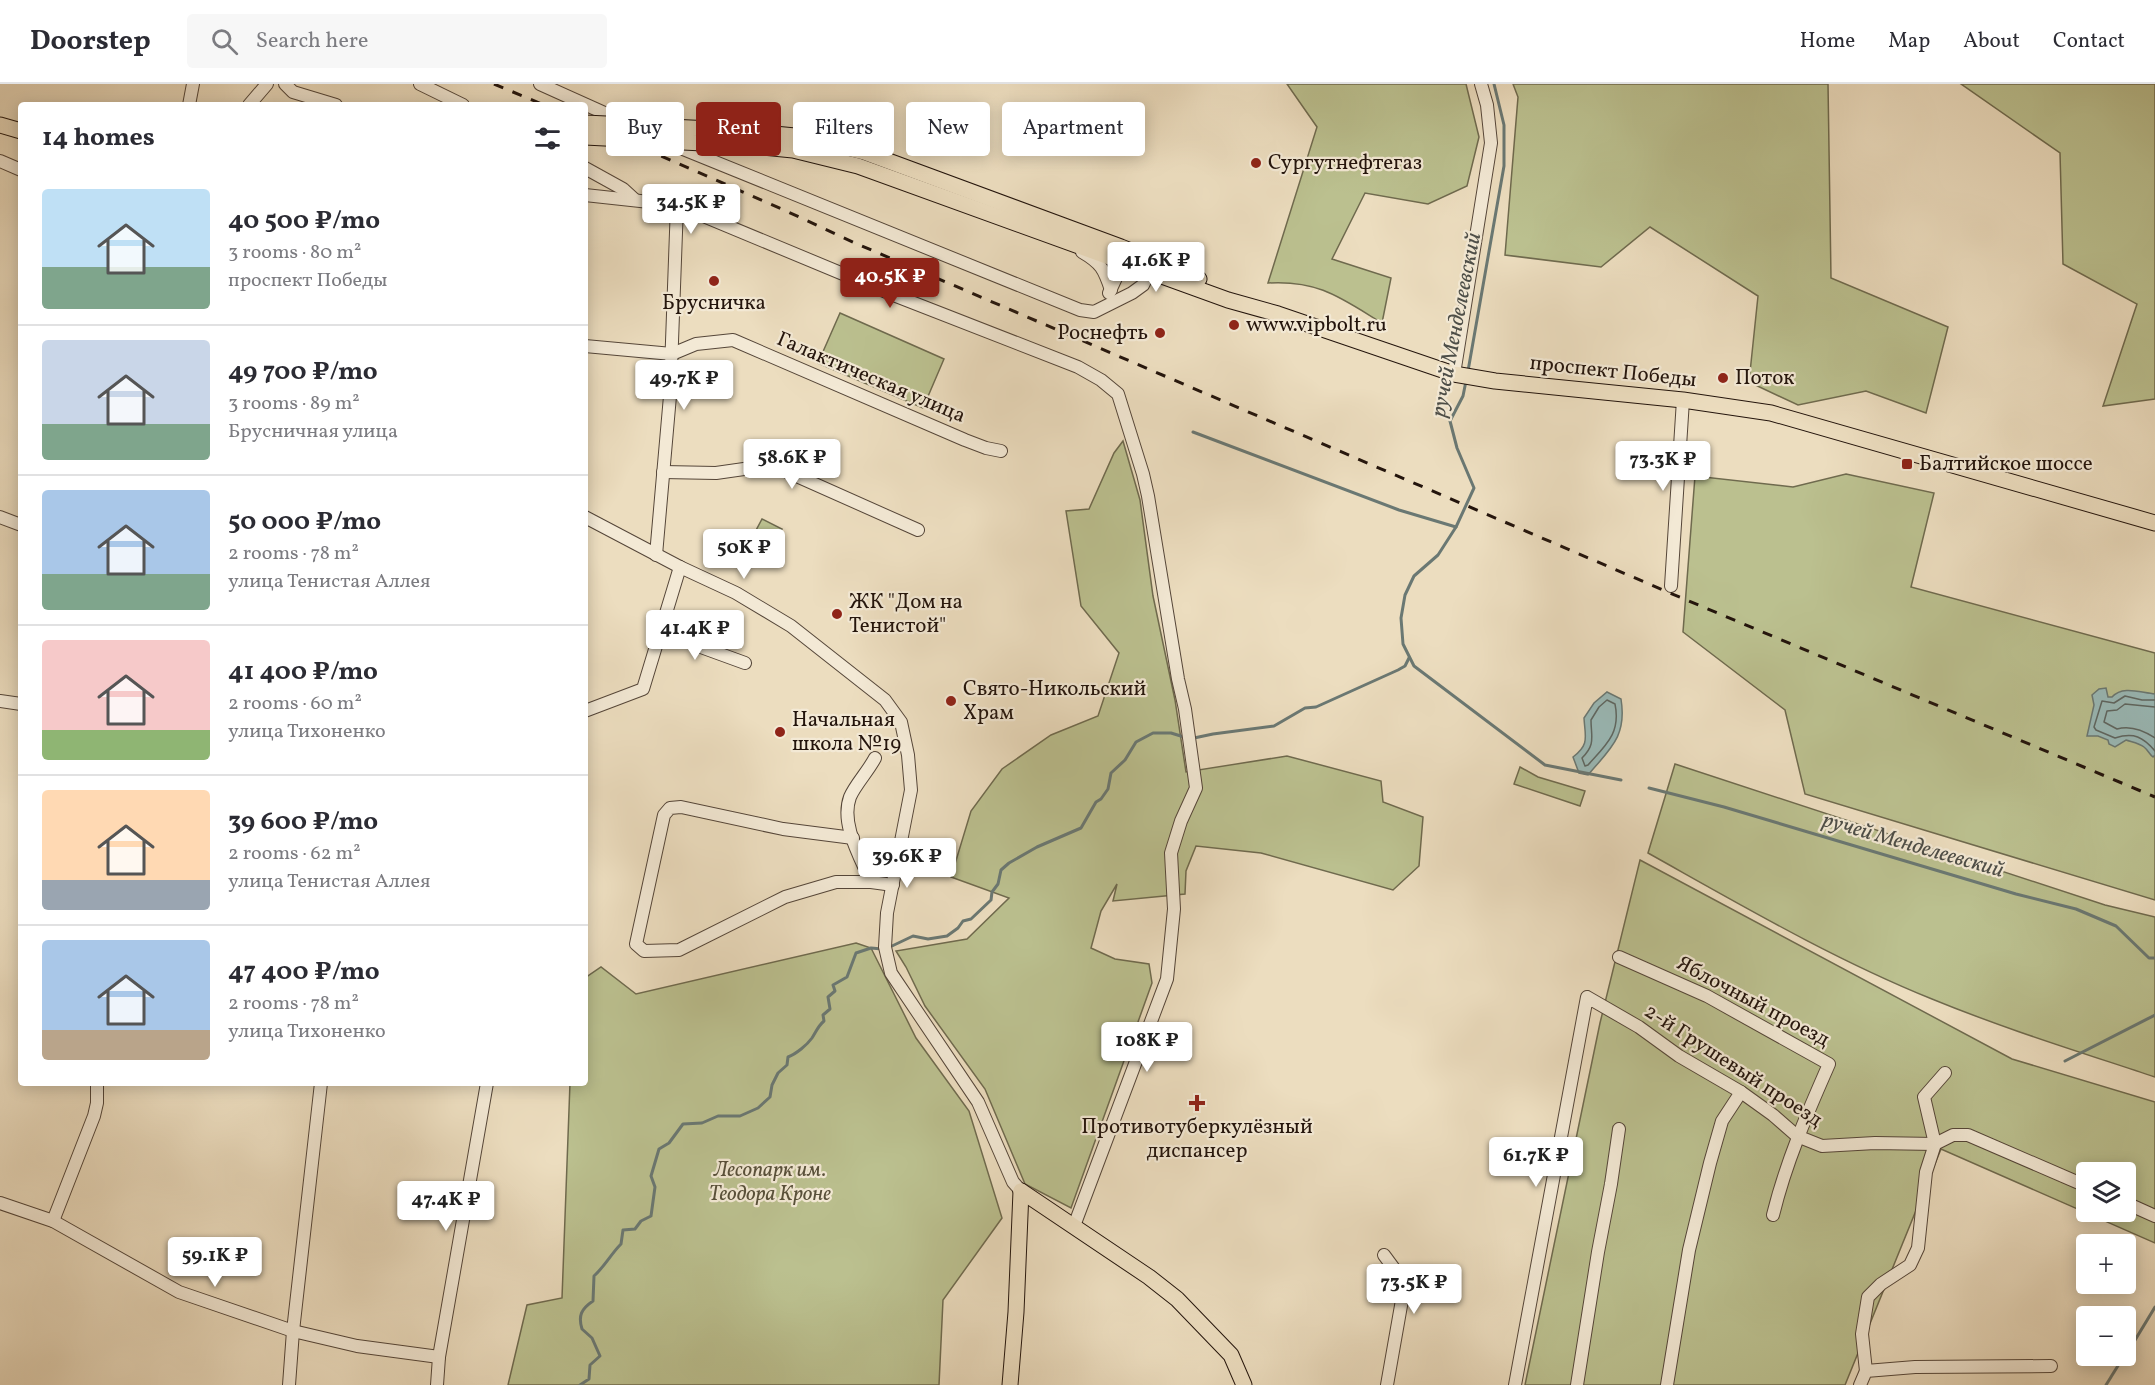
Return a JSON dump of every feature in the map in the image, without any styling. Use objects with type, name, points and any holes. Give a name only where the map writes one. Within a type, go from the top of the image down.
[{"type":"main road","points":[[0,115],[18,119]]},
{"type":"main road","name":"проспект Победы","points":[[588,123],[733,130],[795,136],[864,152],[1126,256],[1262,304],[1278,314]]},
{"type":"main road","points":[[0,125],[18,130]]},
{"type":"main road","name":"проспект Победы","points":[[588,137],[742,145],[793,150],[858,166],[1072,243],[1126,256],[1150,271],[1228,300],[1278,314],[1454,374],[1683,400],[1771,413],[2155,523]]},
{"type":"main road","points":[[1020,1191],[1149,1277],[1177,1299],[1231,1355],[1244,1385]]},
{"type":"main road","points":[[1010,1385],[1016,1312],[1020,1191]]},
{"type":"street","points":[[190,102],[193,84]]},
{"type":"street","points":[[252,102],[267,84]]},
{"type":"street","points":[[285,84],[293,92],[326,102]]},
{"type":"street","points":[[420,84],[457,102]]},
{"type":"street","points":[[540,84],[580,102]]},
{"type":"street","points":[[1454,374],[1491,143],[1487,105],[1481,84]]},
{"type":"street","points":[[588,106],[606,114]]},
{"type":"street","points":[[684,149],[1080,310],[1094,312],[1104,308],[1143,285],[1150,271]]},
{"type":"street","points":[[0,161],[18,169]]},
{"type":"street","points":[[588,170],[622,189],[635,200]]},
{"type":"street","points":[[588,195],[677,205],[896,296],[1078,367],[1101,380],[1118,394],[1148,496],[1196,788],[1181,821],[1171,853],[1174,909],[1167,979],[1074,1226]]},
{"type":"street","points":[[656,555],[672,354],[677,205]]},
{"type":"street","points":[[1072,243],[1080,252],[1092,258],[1103,268],[1111,290]]},
{"type":"street","points":[[1104,308],[1126,256]]},
{"type":"street","name":"Галактическая улица","points":[[588,346],[672,354],[696,344],[733,340],[965,440],[1001,451]]},
{"type":"street","points":[[1671,586],[1683,400]]},
{"type":"street","points":[[663,472],[716,473],[772,465],[918,530]]},
{"type":"street","points":[[0,518],[18,524]]},
{"type":"street","points":[[588,519],[656,555],[736,593],[791,626],[885,700],[901,722],[908,755],[911,790],[887,913],[885,947],[891,973],[978,1102],[1013,1182],[1020,1191]]},
{"type":"street","points":[[588,710],[643,689],[680,567]]},
{"type":"street","points":[[663,624],[701,647],[745,663]]},
{"type":"street","points":[[0,701],[18,704]]},
{"type":"street","points":[[871,882],[853,838],[848,819],[850,797],[875,758]]},
{"type":"street","points":[[853,838],[783,829],[681,807],[670,808],[664,815],[636,944],[645,951],[679,950],[785,897],[836,882],[871,882],[893,885]]},
{"type":"street","name":"Яблочный проезд","points":[[1619,957],[1707,996],[1829,1064],[1797,1136]]},
{"type":"street","name":"2-й Грушевый проезд","points":[[1515,1385],[1587,997],[1639,1027],[1679,1056],[1741,1092],[1797,1136],[1822,1146],[1875,1143],[1935,1144],[1953,1135],[1968,1135],[2076,1182]]},
{"type":"street","points":[[1860,1385],[1866,1371],[1862,1334],[1868,1297],[1881,1284],[1910,1265],[1918,1248],[1926,1172],[1935,1144],[1924,1097],[1945,1073]]},
{"type":"street","points":[[53,1221],[94,1116],[97,1086]]},
{"type":"street","points":[[289,1385],[321,1086]]},
{"type":"street","points":[[437,1385],[439,1357],[486,1086]]},
{"type":"street","points":[[1666,1385],[1689,1250],[1710,1163],[1722,1121],[1741,1092]]},
{"type":"street","points":[[1577,1385],[1619,1129]]},
{"type":"street","points":[[1773,1215],[1797,1136]]},
{"type":"street","points":[[0,1203],[53,1221],[178,1292],[293,1331],[357,1346],[439,1357]]},
{"type":"street","points":[[2136,1207],[2155,1216]]},
{"type":"street","points":[[1384,1255],[1398,1274],[1402,1299],[1387,1385]]},
{"type":"street","points":[[1866,1371],[1916,1367],[2051,1366]]},
{"type":"green space","points":[[1287,84],[1466,84],[1479,137],[1467,186],[1428,204],[1365,193],[1332,259],[1391,278],[1382,323],[1329,292],[1302,284],[1268,283],[1317,127]]},
{"type":"green space","points":[[1513,84],[1828,84],[1831,278],[1948,327],[1926,413],[1866,391],[1798,405],[1749,382],[1758,296],[1650,227],[1601,267],[1505,255],[1518,97]]},
{"type":"green space","points":[[1961,84],[2155,84],[2155,399],[2103,406],[2137,304],[2063,264],[2060,153]]},
{"type":"green space","points":[[840,313],[944,359],[923,408],[818,363]]},
{"type":"green space","points":[[1123,441],[1140,500],[1153,596],[1175,700],[1186,772],[1287,756],[1381,781],[1383,802],[1423,817],[1419,866],[1393,890],[1261,853],[1196,846],[1186,871],[1185,894],[1113,901],[1117,884],[1101,911],[1091,948],[1115,959],[1149,964],[1152,983],[1071,1208],[1025,1184],[985,1089],[925,1006],[896,951],[967,939],[1009,898],[951,877],[971,811],[1002,769],[1051,735],[1098,716],[1119,653],[1081,606],[1066,511],[1089,509],[1114,453]]},
{"type":"green space","points":[[1846,474],[1934,493],[1911,587],[2155,653],[2155,900],[1805,794],[1785,710],[1683,632],[1695,476],[1793,487]]},
{"type":"green space","points":[[762,519],[782,529],[773,546],[753,536]]},
{"type":"green space","points":[[1675,764],[2105,905],[2155,917],[2155,1077],[1987,1020],[1895,983],[1788,930],[1648,853]]},
{"type":"green space","points":[[1520,767],[1538,777],[1585,791],[1580,806],[1514,784]]},
{"type":"green space","points":[[1640,860],[2012,1059],[2155,1102],[2155,1243],[2107,1222],[2136,1222],[2136,1162],[2076,1162],[2076,1208],[1941,1149],[1845,1385],[1525,1385],[1600,1023]]},
{"type":"green space","name":"Лесопарк им. Теодора Кроне","points":[[856,943],[871,948],[916,1038],[969,1111],[1002,1218],[943,1300],[939,1385],[508,1385],[527,1305],[562,1298],[570,1086],[588,1086],[588,976],[601,967],[636,994]]},
{"type":"water","points":[[2106,688],[2108,697],[2121,691],[2155,694],[2155,755],[2153,757],[2144,747],[2126,740],[2115,747],[2109,744],[2108,740],[2098,736],[2087,736],[2094,705],[2092,695],[2099,689]]},
{"type":"water","points":[[1607,692],[1621,699],[1622,723],[1619,732],[1610,749],[1588,775],[1579,773],[1573,757],[1584,744],[1584,718],[1594,703]]},
{"type":"waterway","name":"ручей Менделеевский","points":[[1468,371],[1504,166],[1504,125],[1494,84]]},
{"type":"waterway","name":"ручей Менделеевский","points":[[1466,381],[1463,396],[1450,421],[1457,448],[1474,488],[1456,527],[1438,555],[1414,576],[1405,595],[1401,618],[1403,644],[1414,666],[1545,765],[1621,780]]},
{"type":"waterway","points":[[1193,432],[1399,510],[1456,527]]},
{"type":"waterway","points":[[1194,738],[1274,726],[1305,708],[1316,707],[1398,670],[1405,666],[1409,658]]},
{"type":"waterway","points":[[892,946],[913,936],[928,939],[947,936],[963,921],[971,919],[991,900],[1001,870],[1009,863],[1037,847],[1081,828],[1096,802],[1108,789],[1111,773],[1125,760],[1136,742],[1153,733],[1171,733],[1184,737]]},
{"type":"waterway","name":"ручей Менделеевский","points":[[1649,788],[1724,807],[2016,894],[2076,909],[2116,926],[2149,958],[2155,958]]},
{"type":"waterway","points":[[580,1385],[589,1379],[590,1365],[600,1356],[592,1338],[582,1329],[580,1320],[586,1307],[593,1301],[594,1276],[621,1244],[623,1230],[635,1229],[641,1221],[651,1216],[655,1187],[651,1176],[659,1149],[669,1143],[683,1124],[702,1123],[718,1116],[740,1116],[758,1108],[770,1097],[772,1085],[778,1073],[787,1065],[788,1057],[807,1044],[824,1021],[823,1015],[830,1009],[828,997],[835,991],[833,985],[847,977],[856,953],[871,948],[882,949]]},
{"type":"waterway","points":[[2065,1061],[2155,1015]]},
{"type":"waterway","points":[[2136,1338],[2155,1307]]},
{"type":"waterway","points":[[2106,1385],[2118,1366]]},
{"type":"railway","points":[[494,84],[537,102]]},
{"type":"railway","points":[[661,156],[855,243],[1670,593],[2155,797]]},
{"type":"place","name":"Сургутнефтегаз","points":[[1256,163]]},
{"type":"place","name":"Брусничка","points":[[714,281]]},
{"type":"place","name":"www.vipbolt.ru","points":[[1234,325]]},
{"type":"place","name":"Роснефть","points":[[1160,333]]},
{"type":"place","name":"Поток","points":[[1723,378]]},
{"type":"place","name":"Балтийское шоссе","points":[[1907,464]]},
{"type":"place","name":"ЖК \"Дом на Тенистой\"","points":[[837,614]]},
{"type":"place","name":"Свято-Никольский Храм","points":[[951,701]]},
{"type":"place","name":"Начальная школа №19","points":[[780,732]]},
{"type":"place","name":"Противотуберкулёзный диспансер","points":[[1197,1103]]}]
